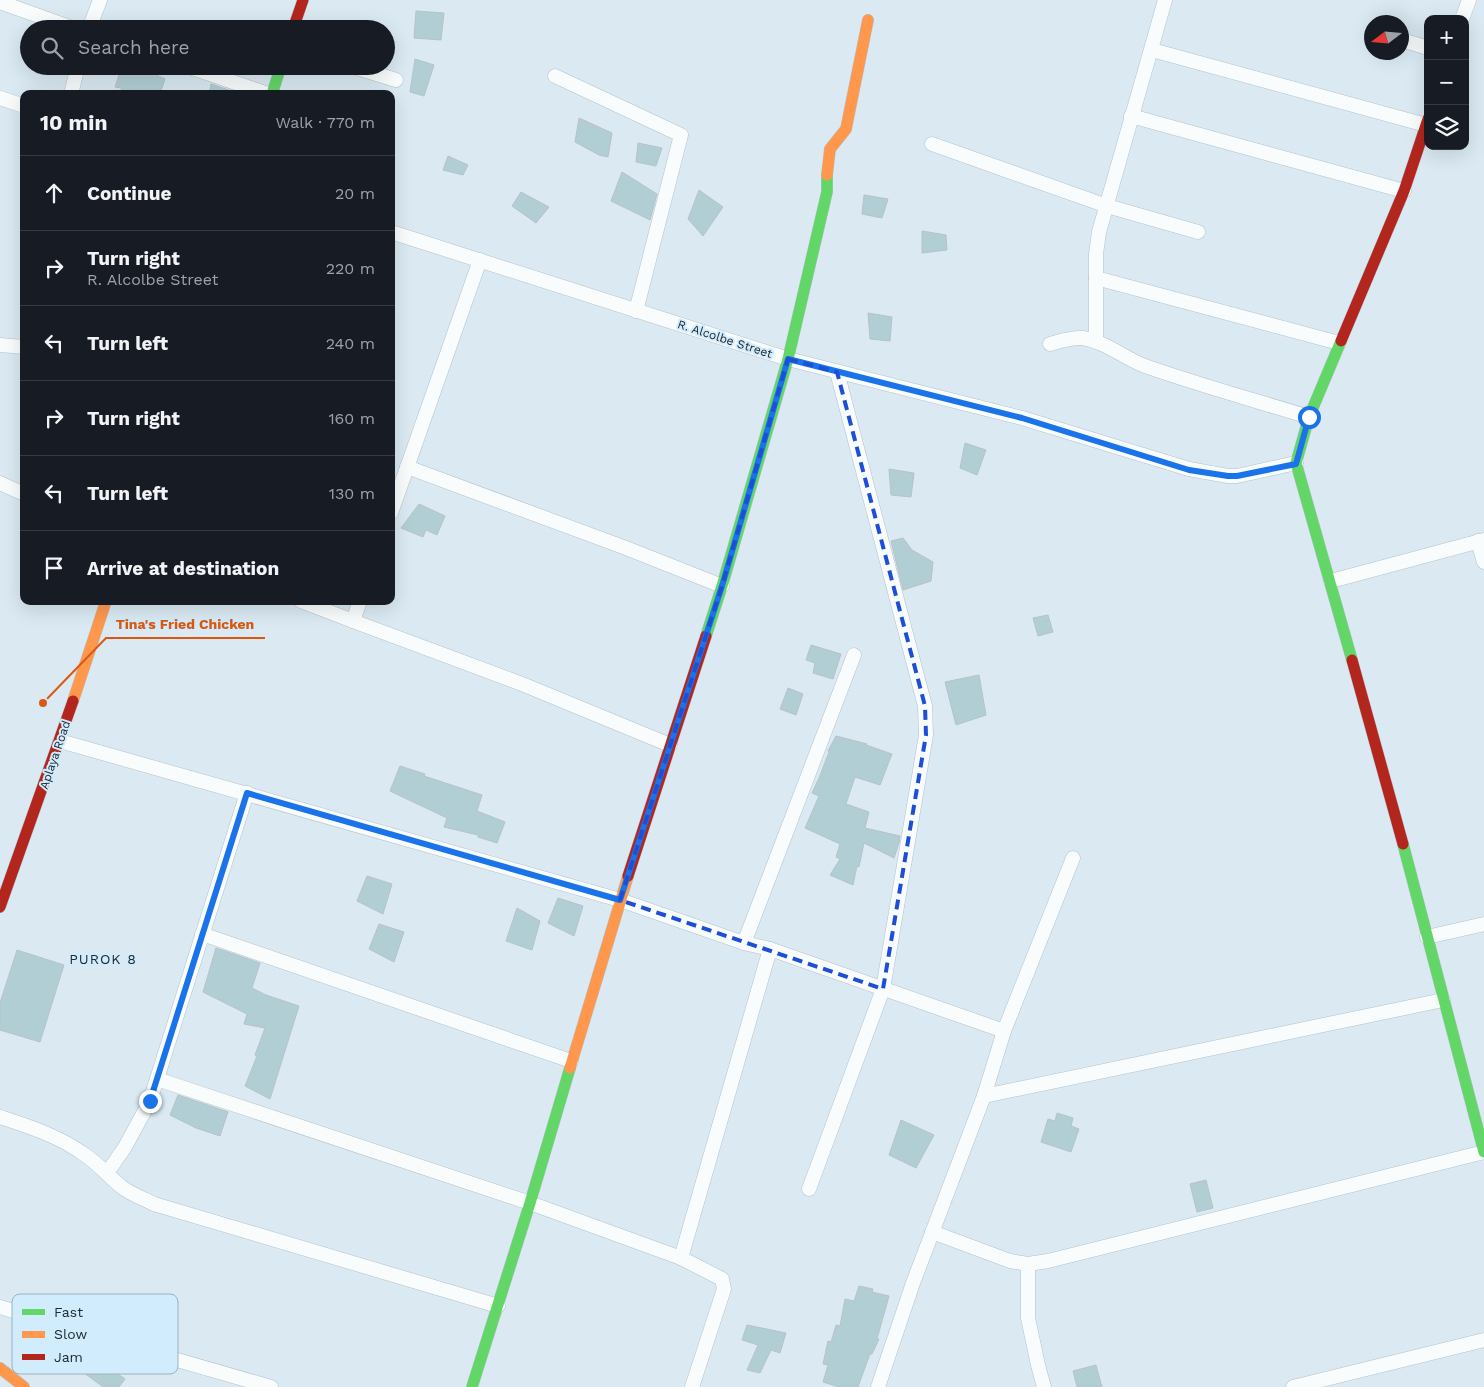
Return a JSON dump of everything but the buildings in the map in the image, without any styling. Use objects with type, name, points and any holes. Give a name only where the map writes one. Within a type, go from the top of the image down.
[{"type":"main road","points":[[296,20],[303,0]]},
{"type":"main road","points":[[472,1387],[530,1203],[620,900],[722,586],[788,359],[827,192],[827,169],[830,149],[846,129],[868,20]]},
{"type":"main road","points":[[273,90],[278,75]]},
{"type":"main road","points":[[1424,131],[1404,191],[1309,417],[1296,464],[1331,581],[1484,1152]]},
{"type":"main road","name":"Aplaya Road","points":[[0,907],[60,741],[105,605]]},
{"type":"main road","points":[[0,1368],[24,1387]]},
{"type":"street","points":[[92,20],[100,0]]},
{"type":"street","points":[[1096,342],[1096,278],[1099,232],[1166,0]]},
{"type":"street","points":[[1463,15],[1469,0]]},
{"type":"street","points":[[0,2],[50,20]]},
{"type":"street","points":[[1409,42],[1424,47]]},
{"type":"street","points":[[1152,50],[1424,121]]},
{"type":"street","points":[[72,90],[76,75]]},
{"type":"street","points":[[212,75],[256,90]]},
{"type":"street","points":[[380,75],[396,80]]},
{"type":"street","points":[[555,76],[681,135],[636,310]]},
{"type":"street","points":[[0,98],[20,105]]},
{"type":"street","points":[[1131,116],[1404,191]]},
{"type":"street","points":[[932,144],[1107,206],[1198,232]]},
{"type":"street","name":"R. Alcolbe Street","points":[[395,233],[788,359],[1022,418],[1189,470],[1237,476],[1296,464]]},
{"type":"street","points":[[395,502],[480,260]]},
{"type":"street","points":[[1096,278],[1339,343]]},
{"type":"street","points":[[1050,344],[1068,339],[1082,338],[1096,342],[1130,360],[1165,373],[1309,417]]},
{"type":"street","points":[[0,345],[20,347]]},
{"type":"street","points":[[810,1189],[883,989],[926,735],[925,706],[837,372]]},
{"type":"street","points":[[407,467],[722,586]]},
{"type":"street","points":[[0,483],[20,492]]},
{"type":"street","points":[[1331,581],[1481,540],[1484,562]]},
{"type":"street","points":[[312,605],[522,684],[670,746]]},
{"type":"street","points":[[354,621],[359,605]]},
{"type":"street","points":[[744,943],[854,654]]},
{"type":"street","points":[[60,741],[620,900],[1004,1031]]},
{"type":"street","points":[[107,1173],[139,1124],[150,1101],[247,793]]},
{"type":"street","points":[[878,1387],[913,1283],[984,1096],[1004,1031],[1073,858]]},
{"type":"street","points":[[1427,937],[1484,924]]},
{"type":"street","points":[[202,934],[572,1061]]},
{"type":"street","points":[[681,1258],[770,950]]},
{"type":"street","points":[[984,1096],[1443,1000]]},
{"type":"street","points":[[157,1079],[530,1203],[681,1258],[722,1278],[724,1289],[692,1387]]},
{"type":"street","points":[[0,1117],[47,1133],[70,1145],[107,1173],[123,1188],[154,1204],[498,1306]]},
{"type":"street","points":[[932,1232],[991,1255],[1028,1264],[1058,1259],[1484,1152]]},
{"type":"street","points":[[1028,1264],[1028,1318],[1044,1387]]},
{"type":"street","points":[[0,1307],[12,1311]]},
{"type":"street","points":[[1293,1387],[1484,1340]]},
{"type":"street","points":[[178,1360],[271,1387]]},
{"type":"highlighted area","points":[[788,359],[837,372],[925,706],[926,735],[883,989],[620,900],[722,586]]},
{"type":"traffic: fast","points":[[273,90],[278,75]]},
{"type":"traffic: fast","points":[[706,636],[788,359],[827,192],[827,175]]},
{"type":"traffic: fast","points":[[1341,341],[1309,417],[1296,463],[1352,660]]},
{"type":"traffic: fast","points":[[1403,844],[1484,1152]]},
{"type":"traffic: fast","points":[[472,1387],[570,1068]]},
{"type":"traffic: slow","points":[[827,175],[830,149],[846,129],[868,20]]},
{"type":"traffic: slow","points":[[73,701],[105,605]]},
{"type":"traffic: slow","points":[[570,1068],[628,876]]},
{"type":"traffic: slow","points":[[0,1368],[24,1387]]},
{"type":"traffic: jam","points":[[296,20],[303,0]]},
{"type":"traffic: jam","points":[[1341,341],[1404,191],[1424,131]]},
{"type":"traffic: jam","points":[[628,876],[706,636]]},
{"type":"traffic: jam","points":[[1352,660],[1403,844]]},
{"type":"traffic: jam","points":[[0,907],[73,701]]},
{"type":"place","name":"Tina's Fried Chicken","points":[[43,703]]},
{"type":"district","name":"PUROK 8","points":[[103,959]]},
{"type":"route","points":[[150,1101],[247,793],[620,900],[722,586],[788,359],[1022,418],[1189,470],[1228,476],[1237,476],[1296,464],[1309,417]]}]
